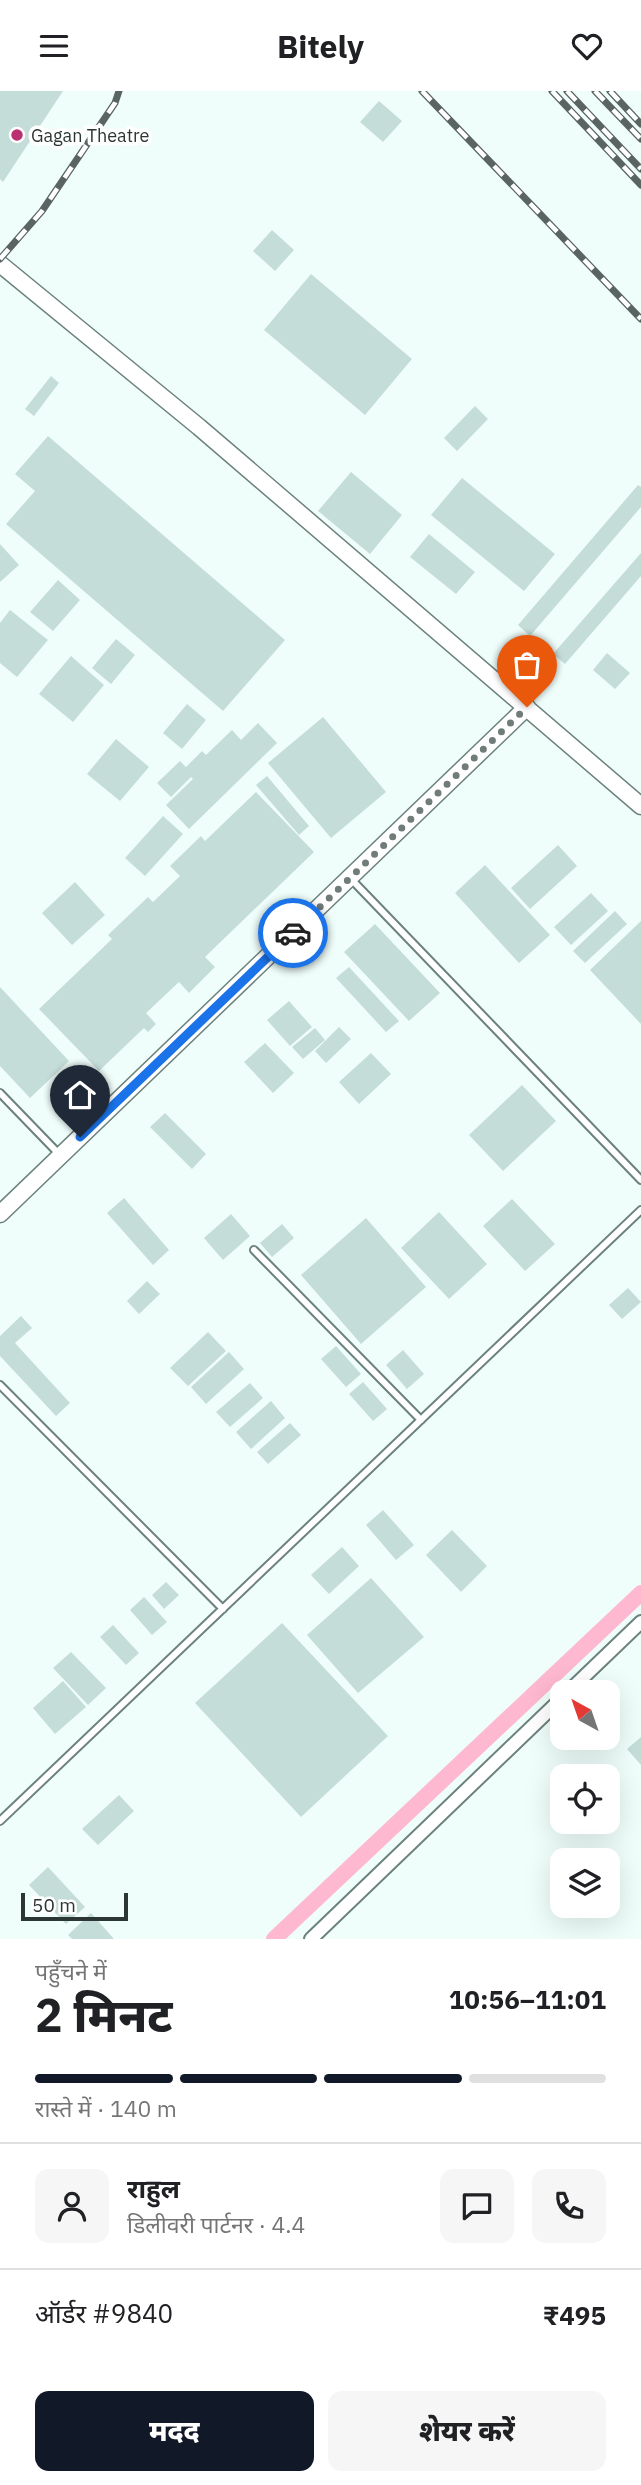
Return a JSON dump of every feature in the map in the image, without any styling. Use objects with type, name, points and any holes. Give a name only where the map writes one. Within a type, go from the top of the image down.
[{"type":"street","points":[[0,264],[189,418],[641,806]]},
{"type":"street","points":[[0,1214],[527,707]]},
{"type":"street","points":[[581,1680],[641,1622]]},
{"type":"street","points":[[311,1939],[550,1710]]},
{"type":"lane","points":[[350,877],[641,1180]]},
{"type":"lane","points":[[0,1093],[61,1156]]},
{"type":"lane","points":[[0,1821],[641,1210]]},
{"type":"lane","points":[[254,1250],[421,1420]]},
{"type":"lane","points":[[0,1385],[223,1609]]},
{"type":"building","name":"Gagan Theatre","points":[[0,91],[63,91],[3,182],[0,179]]},
{"type":"building","points":[[379,101],[402,121],[383,142],[360,122]]},
{"type":"building","points":[[272,230],[294,250],[275,271],[253,251]]},
{"type":"building","points":[[311,274],[412,359],[365,415],[264,330]]},
{"type":"building","points":[[51,376],[59,383],[34,416],[25,409]]},
{"type":"building","points":[[475,406],[488,419],[457,451],[444,438]]},
{"type":"building","points":[[48,436],[285,640],[223,711],[6,524],[35,491],[15,474]]},
{"type":"building","points":[[351,472],[402,515],[370,554],[318,511]]},
{"type":"building","points":[[462,478],[555,554],[524,591],[431,515]]},
{"type":"building","points":[[638,485],[641,487],[641,507],[530,636],[518,625]]},
{"type":"building","points":[[429,534],[475,572],[456,594],[410,557]]},
{"type":"building","points":[[0,544],[19,565],[0,582]]},
{"type":"building","points":[[641,553],[641,576],[565,664],[553,654]]},
{"type":"building","points":[[58,580],[80,600],[53,631],[30,612]]},
{"type":"building","points":[[10,610],[48,640],[17,677],[0,663],[0,623]]},
{"type":"building","points":[[116,639],[135,655],[111,684],[92,668]]},
{"type":"building","points":[[607,653],[630,673],[615,689],[593,670]]},
{"type":"building","points":[[71,656],[104,685],[73,722],[39,694]]},
{"type":"building","points":[[187,704],[206,720],[182,749],[163,733]]},
{"type":"building","points":[[323,717],[386,792],[331,838],[268,763]]},
{"type":"building","points":[[258,723],[277,743],[189,829],[166,805],[193,779],[191,777],[171,797],[157,783],[180,761],[186,767],[202,751],[206,755],[232,730],[241,740]]},
{"type":"building","points":[[116,739],[149,767],[120,801],[87,774]]},
{"type":"building","points":[[267,776],[309,826],[299,835],[256,785]]},
{"type":"building","points":[[256,792],[314,852],[205,957],[215,967],[189,993],[179,982],[146,1013],[156,1024],[148,1032],[144,1028],[99,1071],[39,1009],[112,939],[108,935],[148,897],[153,902],[180,876],[170,866],[201,836],[205,841]]},
{"type":"building","points":[[163,816],[183,834],[145,876],[125,858]]},
{"type":"building","points":[[558,845],[577,866],[530,909],[511,888]]},
{"type":"building","points":[[485,865],[550,935],[519,963],[455,893]]},
{"type":"building","points":[[75,882],[105,915],[72,945],[42,913]]},
{"type":"building","points":[[591,893],[608,911],[571,945],[554,927]]},
{"type":"building","points":[[615,911],[627,924],[585,963],[573,951]]},
{"type":"building","points":[[641,921],[641,1024],[590,970]]},
{"type":"building","points":[[375,924],[440,993],[409,1021],[344,952]]},
{"type":"building","points":[[349,967],[399,1021],[386,1032],[336,978]]},
{"type":"building","points":[[0,987],[69,1061],[30,1098],[0,1066]]},
{"type":"building","points":[[289,1001],[312,1027],[290,1046],[267,1020]]},
{"type":"building","points":[[339,1027],[351,1039],[326,1063],[315,1051]]},
{"type":"building","points":[[315,1028],[325,1040],[303,1059],[292,1047]]},
{"type":"building","points":[[265,1043],[294,1073],[273,1093],[244,1062]]},
{"type":"building","points":[[371,1053],[391,1074],[359,1104],[339,1082]]},
{"type":"building","points":[[522,1085],[556,1121],[503,1171],[469,1135]]},
{"type":"building","points":[[165,1113],[206,1154],[192,1169],[150,1127]]},
{"type":"building","points":[[124,1198],[169,1250],[153,1265],[107,1213]]},
{"type":"building","points":[[512,1199],[555,1244],[525,1271],[483,1226]]},
{"type":"building","points":[[439,1212],[487,1264],[449,1299],[401,1248]]},
{"type":"building","points":[[231,1214],[250,1236],[223,1260],[204,1238]]},
{"type":"building","points":[[366,1218],[426,1287],[361,1344],[301,1275]]},
{"type":"building","points":[[282,1224],[294,1238],[272,1257],[260,1243]]},
{"type":"building","points":[[147,1281],[160,1294],[139,1314],[127,1301]]},
{"type":"building","points":[[628,1288],[641,1302],[622,1319],[609,1305]]},
{"type":"building","points":[[21,1316],[32,1328],[15,1343],[70,1403],[56,1416],[0,1356],[0,1336]]},
{"type":"building","points":[[208,1332],[226,1351],[188,1386],[170,1368]]},
{"type":"building","points":[[336,1346],[361,1374],[346,1387],[321,1359]]},
{"type":"building","points":[[403,1350],[424,1374],[407,1389],[386,1365]]},
{"type":"building","points":[[229,1352],[244,1369],[206,1404],[191,1387]]},
{"type":"building","points":[[363,1382],[387,1409],[373,1421],[349,1394]]},
{"type":"building","points":[[250,1383],[263,1398],[230,1427],[216,1412]]},
{"type":"building","points":[[271,1401],[285,1418],[251,1449],[236,1432]]},
{"type":"building","points":[[290,1423],[301,1435],[268,1464],[257,1452]]},
{"type":"building","points":[[383,1510],[414,1545],[396,1560],[366,1525]]},
{"type":"building","points":[[452,1530],[487,1566],[461,1592],[426,1555]]},
{"type":"building","points":[[342,1547],[359,1566],[329,1594],[311,1575]]},
{"type":"building","points":[[371,1578],[424,1637],[358,1693],[307,1635]]},
{"type":"building","points":[[166,1582],[179,1595],[164,1609],[152,1595]]},
{"type":"building","points":[[144,1597],[167,1622],[152,1635],[130,1610]]},
{"type":"building","points":[[282,1623],[388,1736],[301,1817],[195,1703]]},
{"type":"building","points":[[113,1625],[139,1653],[126,1665],[100,1637]]},
{"type":"building","points":[[71,1652],[106,1688],[88,1705],[53,1668]]},
{"type":"building","points":[[63,1681],[86,1707],[55,1734],[33,1708]]},
{"type":"building","points":[[641,1737],[641,1765],[627,1749]]},
{"type":"building","points":[[119,1795],[134,1811],[98,1845],[82,1829]]},
{"type":"building","points":[[48,1867],[85,1907],[66,1924],[29,1885]]},
{"type":"building","points":[[91,1913],[114,1939],[72,1939],[68,1935]]},
{"type":"waterway","points":[[274,1939],[641,1593]]},
{"type":"railway","points":[[0,259],[42,211],[115,103],[119,91]]},
{"type":"railway","points":[[422,91],[641,319]]},
{"type":"railway","points":[[552,91],[641,185]]},
{"type":"railway","points":[[567,91],[641,169]]},
{"type":"railway","points":[[595,91],[641,139]]},
{"type":"railway","points":[[610,91],[641,124]]},
{"type":"way so far","points":[[293,933],[527,707]]},
{"type":"place","name":"Gagan Theatre","points":[[17,135]]},
{"type":"route","points":[[80,1137],[293,933]]}]
